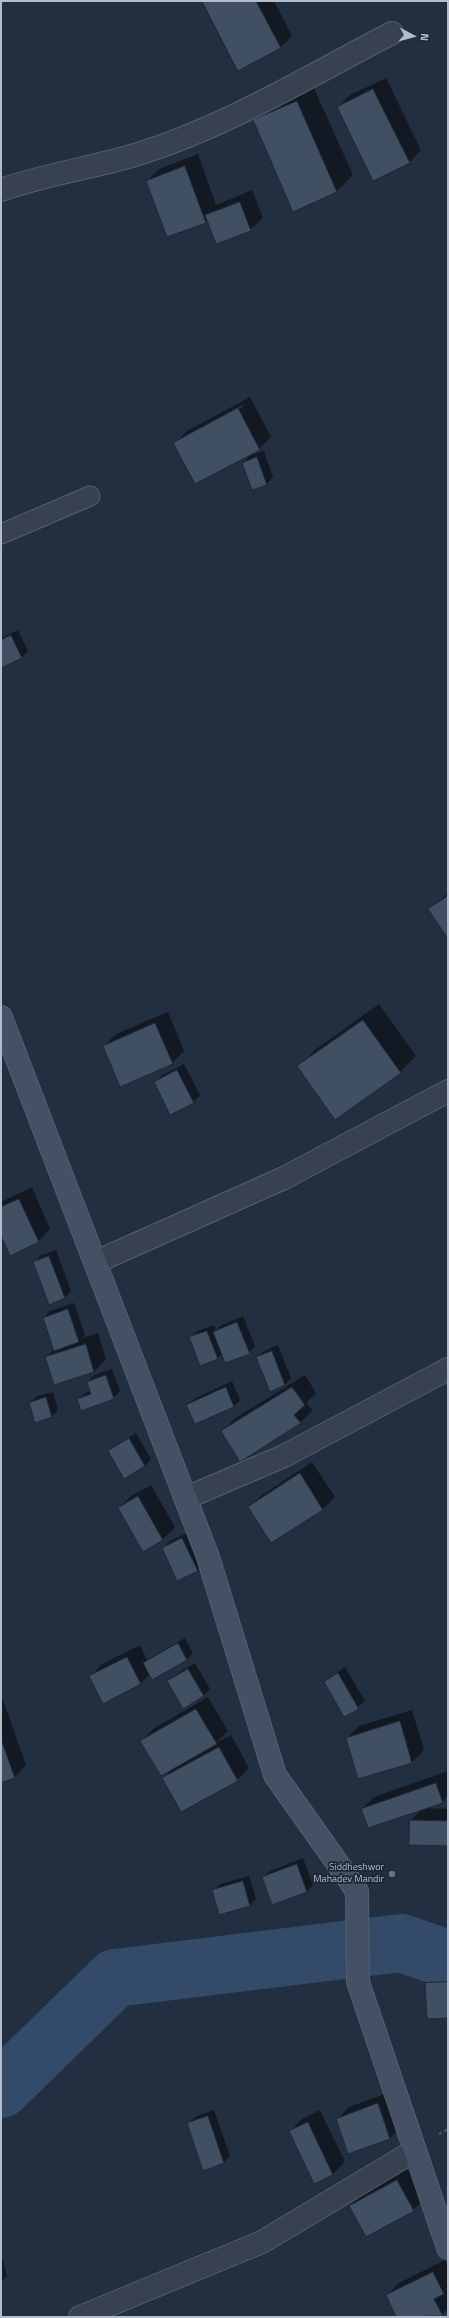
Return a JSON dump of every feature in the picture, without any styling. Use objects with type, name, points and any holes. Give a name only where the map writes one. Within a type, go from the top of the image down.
[{"type":"main road","points":[[1,1017],[208,1557],[275,1775],[357,1892],[358,1982],[448,2248]]},
{"type":"street","points":[[1,190],[32,179],[137,154],[220,123],[392,32]]},
{"type":"street","points":[[96,1262],[284,1178],[448,1091]]},
{"type":"street","points":[[186,1498],[284,1456],[448,1369]]},
{"type":"street","points":[[80,2317],[262,2242],[414,2151]]},
{"type":"lane","points":[[1,534],[90,496]]},
{"type":"building","points":[[202,1],[256,1],[281,48],[238,71]]},
{"type":"building","points":[[373,89],[410,163],[373,181],[337,107]]},
{"type":"building","points":[[297,101],[337,192],[293,212],[253,120]]},
{"type":"building","points":[[185,166],[206,223],[167,237],[146,181]]},
{"type":"building","points":[[240,202],[251,231],[216,244],[205,215]]},
{"type":"building","points":[[238,408],[260,450],[195,484],[173,443]]},
{"type":"building","points":[[257,457],[267,485],[252,490],[242,463]]},
{"type":"building","points":[[11,635],[22,658],[1,668],[1,640]]},
{"type":"building","points":[[448,896],[448,939],[428,909]]},
{"type":"building","points":[[363,1020],[401,1073],[335,1120],[297,1066]]},
{"type":"building","points":[[155,1023],[173,1064],[120,1087],[103,1046]]},
{"type":"building","points":[[177,1070],[194,1103],[170,1115],[154,1082]]},
{"type":"building","points":[[19,1199],[39,1242],[10,1256],[1,1236],[1,1207]]},
{"type":"building","points":[[49,1256],[65,1298],[49,1305],[33,1262]]},
{"type":"building","points":[[68,1309],[79,1342],[54,1351],[43,1318]]},
{"type":"building","points":[[237,1322],[250,1354],[225,1363],[213,1332]]},
{"type":"building","points":[[207,1331],[218,1359],[200,1366],[189,1337]]},
{"type":"building","points":[[86,1344],[94,1372],[54,1385],[45,1357]]},
{"type":"building","points":[[272,1351],[285,1385],[270,1392],[256,1357]]},
{"type":"building","points":[[106,1375],[114,1399],[81,1411],[77,1399],[91,1394],[87,1382]]},
{"type":"building","points":[[226,1387],[234,1407],[195,1424],[186,1405]]},
{"type":"building","points":[[292,1387],[305,1405],[294,1415],[301,1423],[240,1462],[221,1431]]},
{"type":"building","points":[[46,1397],[52,1417],[35,1423],[29,1403]]},
{"type":"building","points":[[129,1438],[145,1466],[124,1479],[108,1451]]},
{"type":"building","points":[[300,1473],[323,1510],[271,1543],[248,1507]]},
{"type":"building","points":[[138,1496],[163,1540],[143,1552],[118,1508]]},
{"type":"building","points":[[182,1538],[198,1571],[177,1581],[162,1548]]},
{"type":"building","points":[[178,1643],[187,1660],[152,1680],[143,1663]]},
{"type":"building","points":[[127,1657],[141,1684],[103,1704],[89,1676]]},
{"type":"building","points":[[188,1669],[204,1696],[183,1709],[167,1681]]},
{"type":"building","points":[[338,1673],[359,1709],[344,1717],[324,1682]]},
{"type":"building","points":[[196,1709],[217,1744],[161,1776],[140,1741]]},
{"type":"building","points":[[400,1721],[412,1763],[358,1779],[346,1738]]},
{"type":"building","points":[[1,1739],[15,1778],[1,1783]]},
{"type":"building","points":[[219,1747],[238,1781],[181,1812],[162,1778]]},
{"type":"building","points":[[436,1783],[443,1803],[368,1828],[361,1809]]},
{"type":"building","points":[[410,1820],[448,1821],[448,1846],[409,1845]]},
{"type":"building","points":[[297,1864],[307,1892],[272,1905],[262,1877]]},
{"type":"building","points":[[243,1881],[250,1906],[219,1915],[212,1890]]},
{"type":"building","points":[[448,1982],[448,2018],[427,2019],[425,1983]]},
{"type":"building","points":[[378,2103],[390,2139],[348,2154],[336,2119]]},
{"type":"building","points":[[208,2116],[224,2163],[203,2171],[187,2123]]},
{"type":"building","points":[[308,2122],[333,2175],[314,2184],[289,2131]]},
{"type":"building","points":[[397,2180],[414,2211],[366,2237],[349,2206]]},
{"type":"building","points":[[433,2272],[444,2294],[434,2299],[443,2316],[396,2317],[386,2295]]},
{"type":"waterway","points":[[1,2089],[115,1978],[401,1943],[448,1959]]},
{"type":"place","name":"Siddheshwor Mahadev Mandir","points":[[392,1874]]}]
